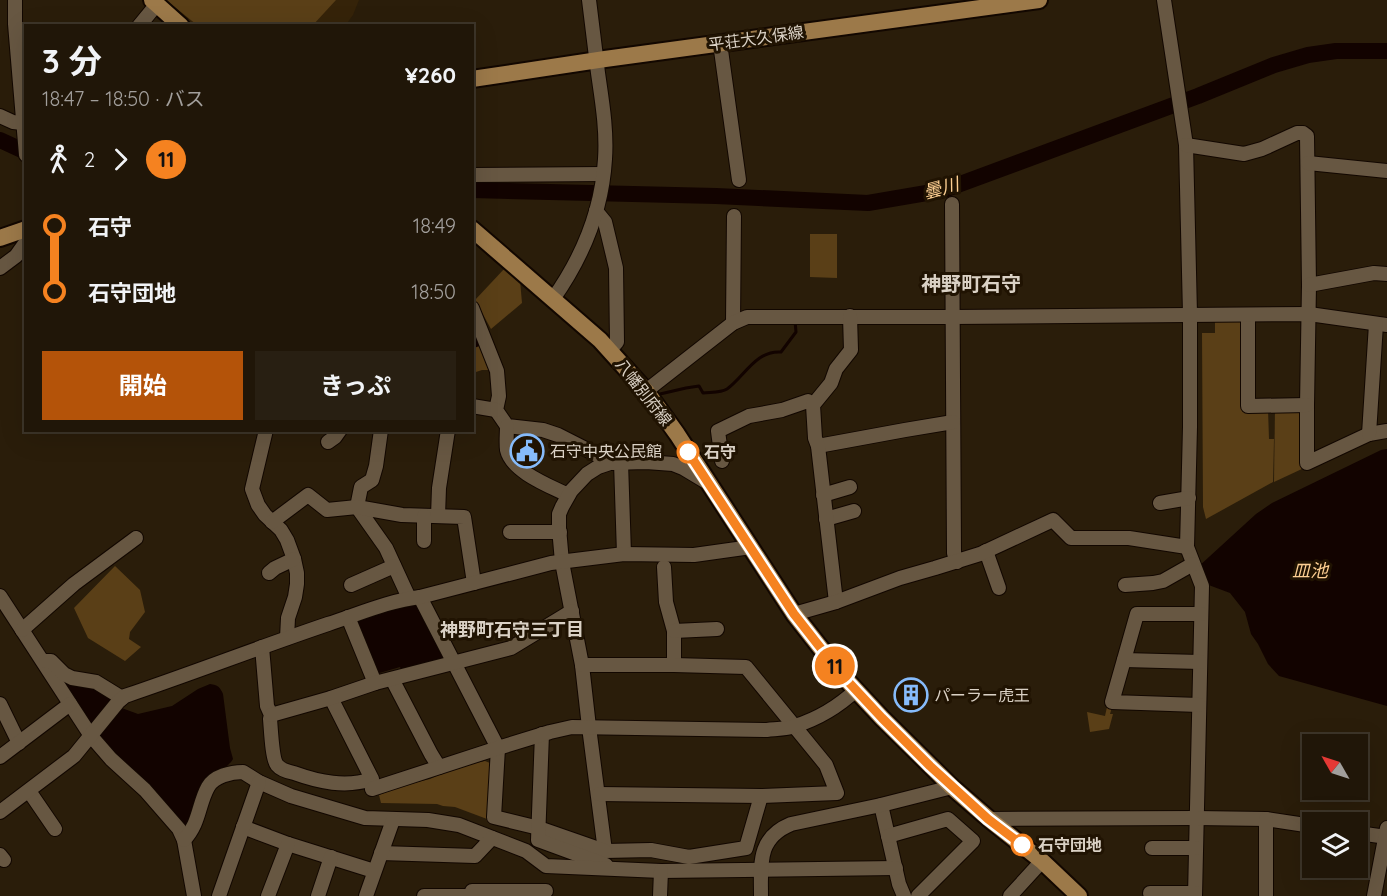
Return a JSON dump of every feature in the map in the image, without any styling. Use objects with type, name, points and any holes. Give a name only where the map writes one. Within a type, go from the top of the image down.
[{"type":"main road","name":"平荘大久保線","points":[[474,79],[1040,0]]},
{"type":"main road","points":[[155,2],[179,24]]},
{"type":"main road","points":[[0,238],[24,230]]},
{"type":"main road","name":"八幡別府線","points":[[474,231],[610,350],[646,391],[677,434],[794,614],[856,690],[952,787],[988,819],[1042,861],[1079,896]]},
{"type":"street","points":[[553,299],[575,264],[586,241],[596,210],[605,162],[605,130],[589,0]]},
{"type":"street","points":[[1150,893],[1195,894],[1202,586],[1188,547],[1190,314],[1186,145],[1164,0]]},
{"type":"street","points":[[140,24],[155,2]]},
{"type":"street","points":[[0,20],[15,6]]},
{"type":"street","points":[[15,6],[24,136]]},
{"type":"street","points":[[720,43],[739,180]]},
{"type":"street","points":[[0,116],[23,127]]},
{"type":"street","points":[[1186,145],[1244,154],[1262,150],[1297,133],[1307,136],[1310,285],[1307,463],[1369,434],[1387,431]]},
{"type":"street","points":[[1308,163],[1387,171]]},
{"type":"street","points":[[474,175],[603,174]]},
{"type":"street","points":[[952,204],[954,553],[957,562]]},
{"type":"street","points":[[596,210],[605,222],[616,268],[617,342],[610,350]]},
{"type":"street","points":[[733,323],[734,216]]},
{"type":"street","points":[[0,268],[24,248]]},
{"type":"street","points":[[1310,285],[1374,273],[1387,274]]},
{"type":"street","points":[[474,312],[497,371],[499,396],[496,410]]},
{"type":"street","points":[[646,391],[733,323],[747,317],[1309,314],[1382,325],[1369,434]]},
{"type":"street","points":[[1248,315],[1248,405],[1307,405]]},
{"type":"street","points":[[836,602],[818,446],[815,438],[813,405],[831,383],[836,369],[851,350],[850,316]]},
{"type":"street","points":[[722,461],[718,431],[749,416],[782,410],[808,401],[813,405]]},
{"type":"street","points":[[474,406],[496,410],[507,426],[507,451],[513,462],[537,481],[568,495]]},
{"type":"street","points":[[818,446],[953,422]]},
{"type":"street","points":[[507,426],[543,430],[617,462]]},
{"type":"street","points":[[266,432],[252,489],[262,511],[287,540],[294,559],[297,584],[288,618],[287,638]]},
{"type":"street","points":[[328,442],[339,432]]},
{"type":"street","points":[[381,432],[372,480],[361,487],[357,507],[386,548],[394,566],[453,662],[498,748],[494,817],[539,828],[605,851],[651,850],[689,857],[746,849],[760,796]]},
{"type":"street","points":[[424,541],[440,477],[448,432]]},
{"type":"street","points":[[617,462],[624,554]]},
{"type":"street","points":[[605,851],[582,665],[562,562],[560,514],[568,495],[576,484],[592,470],[617,462],[673,464],[708,483]]},
{"type":"street","points":[[823,495],[850,487]]},
{"type":"street","points":[[272,522],[308,495],[327,510],[357,507],[402,515],[464,517],[474,583]]},
{"type":"street","points":[[1160,503],[1189,498]]},
{"type":"street","points":[[826,519],[854,511]]},
{"type":"street","points":[[794,614],[836,602],[900,578],[957,562],[1053,520],[1071,538],[1129,538],[1188,547]]},
{"type":"street","points":[[510,532],[560,532]]},
{"type":"street","points":[[22,630],[74,584],[136,538]]},
{"type":"street","points":[[0,812],[74,756],[125,696],[287,638],[373,608],[551,563],[624,554],[694,555],[751,547]]},
{"type":"street","points":[[986,551],[999,588]]},
{"type":"street","points":[[268,573],[294,559]]},
{"type":"street","points":[[1125,585],[1163,581],[1193,564]]},
{"type":"street","points":[[351,585],[394,566]]},
{"type":"street","points":[[664,567],[666,602],[674,631],[674,665]]},
{"type":"street","points":[[0,596],[91,736],[111,759],[145,790],[179,829],[184,840],[194,896]]},
{"type":"street","points":[[271,714],[332,698],[375,683],[511,648],[572,611]]},
{"type":"street","points":[[1198,705],[1112,702],[1137,614],[1201,614]]},
{"type":"street","points":[[348,617],[375,683]]},
{"type":"street","points":[[674,631],[717,629]]},
{"type":"street","points":[[262,647],[267,706],[271,714],[276,764],[287,771],[322,782],[372,784],[439,767],[542,734],[572,727],[767,730],[794,727],[835,706],[856,690]]},
{"type":"street","points":[[42,660],[51,661],[64,674],[72,678],[96,682],[122,698]]},
{"type":"street","points":[[1124,660],[1200,662]]},
{"type":"street","points":[[582,665],[746,667],[826,765],[837,793],[760,796],[599,794]]},
{"type":"street","points":[[392,679],[439,767]]},
{"type":"street","points":[[332,698],[372,784]]},
{"type":"street","points":[[0,704],[18,742]]},
{"type":"street","points":[[0,757],[70,704]]},
{"type":"street","points":[[542,734],[538,840],[619,869]]},
{"type":"street","points":[[372,784],[427,763],[431,754]]},
{"type":"street","points":[[184,840],[193,830],[209,785],[226,774],[243,771],[259,782],[291,796],[365,818],[428,820],[459,825],[526,851],[546,866],[661,871],[896,868]]},
{"type":"street","points":[[219,896],[259,782]]},
{"type":"street","points":[[761,896],[761,858],[770,839],[782,828],[952,787]]},
{"type":"street","points":[[29,791],[55,829]]},
{"type":"street","points":[[881,805],[899,884],[904,896]]},
{"type":"street","points":[[888,836],[948,819],[973,841],[918,896]]},
{"type":"street","points":[[988,819],[1266,819],[1302,824]]},
{"type":"street","points":[[1266,819],[1266,896]]},
{"type":"street","points":[[366,896],[393,820]]},
{"type":"street","points":[[243,827],[374,872]]},
{"type":"street","points":[[1368,833],[1386,834],[1374,896]]},
{"type":"street","points":[[381,853],[476,856],[492,838]]},
{"type":"street","points":[[268,896],[288,844]]},
{"type":"street","points":[[1152,848],[1195,848]]},
{"type":"street","points":[[318,896],[331,858]]},
{"type":"street","points":[[1010,896],[1042,861]]},
{"type":"street","points":[[424,896],[472,896],[472,891],[546,893],[546,866]]},
{"type":"street","points":[[660,896],[661,871]]},
{"type":"shaded area","points":[[163,0],[359,0],[346,24],[191,24]]},
{"type":"shaded area","points":[[166,0],[336,0],[314,24],[196,24]]},
{"type":"shaded area","points":[[810,234],[837,234],[837,278],[810,277]]},
{"type":"shaded area","points":[[505,268],[520,280],[522,303],[491,329],[475,300]]},
{"type":"shaded area","points":[[1215,321],[1239,321],[1243,324],[1243,410],[1268,409],[1269,439],[1274,439],[1273,482],[1206,519],[1203,507],[1202,333],[1215,333]]},
{"type":"shaded area","points":[[484,342],[494,370],[474,373],[474,346]]},
{"type":"shaded area","points":[[1275,409],[1304,412],[1304,468],[1274,482]]},
{"type":"shaded area","points":[[115,566],[140,590],[145,612],[130,632],[129,639],[141,647],[125,661],[88,638],[74,608]]},
{"type":"shaded area","points":[[1107,707],[1112,707],[1110,714],[1113,714],[1109,729],[1090,732],[1087,712],[1105,716]]},
{"type":"shaded area","points":[[485,761],[490,763],[487,819],[455,807],[437,804],[381,803],[379,795],[430,779],[457,767]]},
{"type":"water","name":"皿池","points":[[1387,449],[1387,706],[1279,676],[1268,664],[1251,634],[1245,612],[1230,593],[1206,584],[1198,567],[1256,514],[1272,503]]},
{"type":"water","points":[[418,602],[445,655],[444,660],[402,672],[400,667],[376,674],[354,622],[356,618]]},
{"type":"water","points":[[54,671],[98,687],[114,699],[94,726],[89,725]]},
{"type":"water","points":[[210,684],[218,687],[223,694],[233,759],[201,785],[187,827],[180,825],[99,739],[98,734],[119,707],[138,714],[172,706]]},
{"type":"waterway","name":"曇川","points":[[474,190],[716,196],[868,203],[944,190],[1198,96],[1274,65],[1308,55],[1336,51],[1387,51]]},
{"type":"waterway","name":"曇川","points":[[0,140],[24,151]]},
{"type":"waterway","points":[[660,394],[699,386],[703,393],[727,389],[764,355],[781,352],[796,332],[795,321]]},
{"type":"waterway","points":[[474,343],[482,340]]},
{"type":"bus line","name":"11","points":[[688,452],[794,614],[841,674],[952,787],[1022,845]]},
{"type":"place","name":"石守中央公民館","points":[[527,451]]},
{"type":"place","name":"石守","points":[[688,452]]},
{"type":"place","name":"パーラー虎王","points":[[911,695]]},
{"type":"place","name":"石守団地","points":[[1022,845]]},
{"type":"district","name":"神野町石守","points":[[971,283]]},
{"type":"district","name":"神野町石守三丁目","points":[[512,629]]}]
